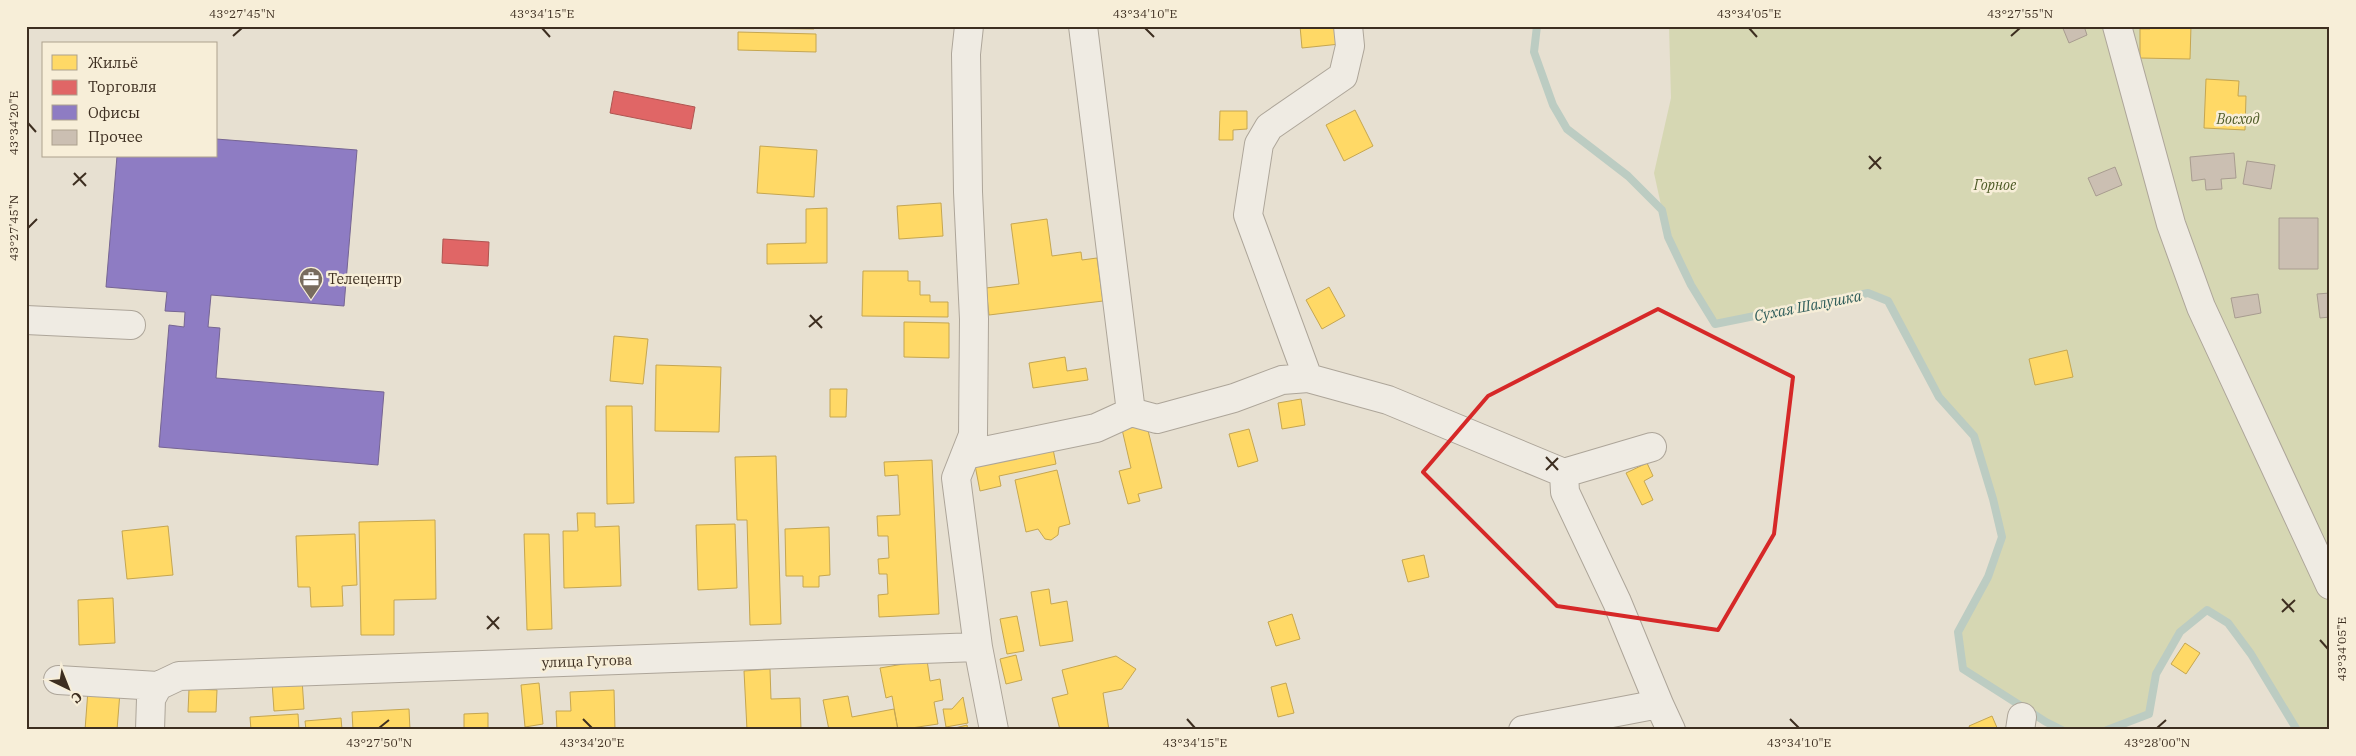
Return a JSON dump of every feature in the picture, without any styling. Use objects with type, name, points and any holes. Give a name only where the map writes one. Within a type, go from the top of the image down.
[{"type":"street","points":[[969,26],[966,54],[968,192],[974,328],[973,435],[956,478],[978,647],[994,730]]},
{"type":"street","points":[[1083,26],[1131,412]]},
{"type":"street","points":[[1308,378],[1248,215],[1259,144],[1269,127],[1343,76],[1350,46],[1348,26]]},
{"type":"street","points":[[2117,26],[2171,224],[2201,306],[2330,585]]},
{"type":"street","points":[[26,320],[131,325]]},
{"type":"street","points":[[965,455],[1096,428],[1131,412],[1157,418],[1234,398],[1282,380],[1308,378],[1388,400],[1564,473],[1652,447]]},
{"type":"street","points":[[1564,473],[1565,492],[1618,602],[1671,730]]},
{"type":"street","name":"улица Гугова","points":[[158,686],[179,676],[197,675],[978,647]]},
{"type":"street","points":[[58,680],[158,686],[152,699],[150,730]]},
{"type":"street","points":[[1523,730],[1659,704]]},
{"type":"highlighted area","points":[[1658,309],[1793,377],[1774,534],[1718,630],[1557,606],[1423,472],[1488,396]]},
{"type":"green space","name":"Горное","points":[[1669,26],[2330,26],[2330,730],[2297,730],[2251,654],[2228,624],[2207,611],[2180,632],[2156,674],[2149,714],[2107,730],[2062,730],[2046,722],[1963,669],[1958,632],[1988,577],[2002,537],[1974,436],[1939,397],[1888,301],[1868,293],[1715,324],[1691,285],[1668,237],[1654,173],[1671,98]]},
{"type":"building: Жильё","points":[[737,26],[814,26],[814,29],[737,28]]},
{"type":"building: Жильё","points":[[1300,26],[1338,26],[1340,44],[1302,48]]},
{"type":"building: Жильё","points":[[2153,26],[2191,26],[2190,59],[2140,58],[2140,29],[2150,29]]},
{"type":"building: Жильё","points":[[738,32],[816,34],[816,52],[738,50]]},
{"type":"building: Жильё","points":[[2206,79],[2239,81],[2238,96],[2246,96],[2245,130],[2204,128]]},
{"type":"building: Жильё","points":[[1355,110],[1373,146],[1344,161],[1326,125]]},
{"type":"building: Жильё","points":[[1220,111],[1247,111],[1247,129],[1233,130],[1233,140],[1219,140]]},
{"type":"building: Жильё","points":[[760,146],[817,150],[814,197],[757,193]]},
{"type":"building: Жильё","points":[[941,203],[943,236],[899,239],[897,206]]},
{"type":"building: Жильё","points":[[827,208],[827,263],[767,264],[767,244],[806,243],[806,209]]},
{"type":"building: Жильё","points":[[1047,219],[1052,256],[1081,252],[1082,260],[1097,258],[1103,301],[989,315],[986,288],[1019,284],[1011,224]]},
{"type":"building: Жильё","points":[[863,271],[908,271],[908,281],[920,281],[920,295],[930,295],[930,302],[948,302],[948,317],[862,316]]},
{"type":"building: Жильё","points":[[1329,287],[1345,316],[1322,329],[1306,300]]},
{"type":"building: Жильё","points":[[904,322],[949,323],[949,358],[904,357]]},
{"type":"building: Жильё","points":[[614,336],[648,339],[643,384],[610,381]]},
{"type":"building: Жильё","points":[[2067,350],[2073,377],[2035,385],[2029,359]]},
{"type":"building: Жильё","points":[[1065,357],[1067,371],[1086,368],[1088,380],[1033,388],[1029,363]]},
{"type":"building: Жильё","points":[[656,365],[721,367],[719,432],[655,431]]},
{"type":"building: Жильё","points":[[830,389],[847,389],[846,417],[830,417]]},
{"type":"building: Жильё","points":[[1301,399],[1305,425],[1282,429],[1278,403]]},
{"type":"building: Жильё","points":[[606,406],[632,406],[634,503],[607,504]]},
{"type":"building: Жильё","points":[[1145,418],[1162,488],[1138,494],[1140,501],[1128,504],[1119,471],[1131,468],[1121,425]]},
{"type":"building: Жильё","points":[[1249,429],[1258,461],[1238,467],[1229,434]]},
{"type":"building: Жильё","points":[[1052,444],[1056,464],[999,476],[1001,486],[980,491],[974,460]]},
{"type":"building: Жильё","points":[[776,456],[781,624],[750,625],[747,520],[737,520],[735,457]]},
{"type":"building: Жильё","points":[[932,460],[939,614],[879,617],[878,595],[888,594],[887,574],[879,574],[878,559],[889,558],[888,536],[878,536],[877,516],[900,515],[898,475],[885,476],[884,462]]},
{"type":"building: Жильё","points":[[1647,463],[1653,476],[1644,481],[1653,500],[1642,505],[1626,473]]},
{"type":"building: Жильё","points":[[1057,470],[1070,524],[1059,527],[1058,535],[1051,540],[1045,539],[1038,529],[1026,532],[1015,480]]},
{"type":"building: Жильё","points":[[577,513],[595,513],[595,527],[619,526],[621,586],[564,588],[563,531],[578,531]]},
{"type":"building: Жильё","points":[[435,520],[436,599],[394,600],[394,635],[361,635],[359,522]]},
{"type":"building: Жильё","points":[[735,524],[737,588],[698,590],[696,525]]},
{"type":"building: Жильё","points":[[168,526],[173,575],[127,579],[122,531]]},
{"type":"building: Жильё","points":[[829,527],[830,575],[819,576],[819,587],[803,587],[803,576],[786,576],[785,529]]},
{"type":"building: Жильё","points":[[355,534],[357,585],[342,586],[343,606],[311,607],[310,587],[298,587],[296,536]]},
{"type":"building: Жильё","points":[[524,534],[549,534],[552,629],[527,630]]},
{"type":"building: Жильё","points":[[1424,555],[1429,577],[1408,582],[1402,560]]},
{"type":"building: Жильё","points":[[1049,589],[1051,604],[1067,601],[1073,641],[1040,646],[1031,592]]},
{"type":"building: Жильё","points":[[113,598],[115,643],[79,645],[78,600]]},
{"type":"building: Жильё","points":[[1292,614],[1300,639],[1276,646],[1268,622]]},
{"type":"building: Жильё","points":[[1017,616],[1024,651],[1007,654],[1000,619]]},
{"type":"building: Жильё","points":[[2185,643],[2200,653],[2186,674],[2171,664]]},
{"type":"building: Жильё","points":[[1016,655],[1022,680],[1006,684],[1000,659]]},
{"type":"building: Жильё","points":[[1116,656],[1136,669],[1122,689],[1103,693],[1109,730],[1060,730],[1052,698],[1068,694],[1062,670]]},
{"type":"building: Жильё","points":[[927,660],[930,681],[940,679],[943,700],[934,702],[938,724],[898,730],[892,696],[886,698],[880,668]]},
{"type":"building: Жильё","points":[[770,669],[771,699],[800,698],[801,730],[747,730],[744,671]]},
{"type":"building: Жильё","points":[[302,679],[304,709],[274,711],[272,682]]},
{"type":"building: Жильё","points":[[539,683],[543,724],[525,727],[521,685]]},
{"type":"building: Жильё","points":[[1286,683],[1294,713],[1278,717],[1271,687]]},
{"type":"building: Жильё","points":[[189,689],[217,690],[216,712],[188,712]]},
{"type":"building: Жильё","points":[[88,690],[120,692],[117,730],[85,730]]},
{"type":"building: Жильё","points":[[614,690],[615,730],[557,730],[556,711],[571,711],[570,692]]},
{"type":"building: Жильё","points":[[848,696],[852,717],[894,709],[898,730],[829,730],[823,700]]},
{"type":"building: Жильё","points":[[963,697],[968,723],[946,727],[943,709],[952,709]]},
{"type":"building: Жильё","points":[[409,709],[410,730],[353,730],[352,712]]},
{"type":"building: Жильё","points":[[488,713],[488,730],[464,730],[464,714]]},
{"type":"building: Жильё","points":[[298,714],[299,730],[251,730],[250,717]]},
{"type":"building: Жильё","points":[[1992,716],[1998,730],[1971,730],[1969,726]]},
{"type":"building: Жильё","points":[[341,718],[342,730],[306,730],[305,721]]},
{"type":"building: Жильё","points":[[967,725],[968,730],[947,730]]},
{"type":"building: Торговля","points":[[614,91],[695,107],[691,129],[610,113]]},
{"type":"building: Торговля","points":[[443,239],[489,242],[488,266],[442,263]]},
{"type":"building: Офисы","name":"Телецентр","points":[[218,139],[357,150],[344,306],[211,295],[208,327],[220,328],[216,378],[384,392],[378,465],[159,447],[169,325],[184,327],[185,312],[165,311],[167,292],[106,287],[117,158],[218,158]]},
{"type":"building: Прочее","points":[[2062,26],[2084,26],[2087,35],[2069,43]]},
{"type":"building: Прочее","points":[[2234,153],[2236,178],[2221,179],[2222,189],[2206,190],[2205,179],[2192,181],[2190,157]]},
{"type":"building: Прочее","points":[[2247,161],[2275,165],[2271,189],[2243,184]]},
{"type":"building: Прочее","points":[[2115,167],[2122,185],[2096,196],[2088,178]]},
{"type":"building: Прочее","points":[[2279,218],[2318,218],[2318,269],[2279,269]]},
{"type":"building: Прочее","points":[[2330,293],[2330,317],[2320,318],[2317,294]]},
{"type":"building: Прочее","points":[[2258,294],[2261,313],[2235,318],[2231,298]]},
{"type":"waterway","name":"Сухая Шалушка","points":[[1537,26],[1534,52],[1553,105],[1567,129],[1628,176],[1662,210],[1668,237],[1691,285],[1715,324],[1868,293],[1888,301],[1939,397],[1974,436],[2002,537],[1988,577],[1958,632],[1963,669],[2046,722],[2062,730]]},
{"type":"waterway","name":"Сухая Шалушка","points":[[2107,730],[2149,714],[2156,674],[2180,632],[2207,610],[2228,623],[2251,654],[2297,730]]},
{"type":"place","name":"Телецентр","points":[[311,300]]},
{"type":"park label","name":"Восход","points":[[2238,119]]}]
